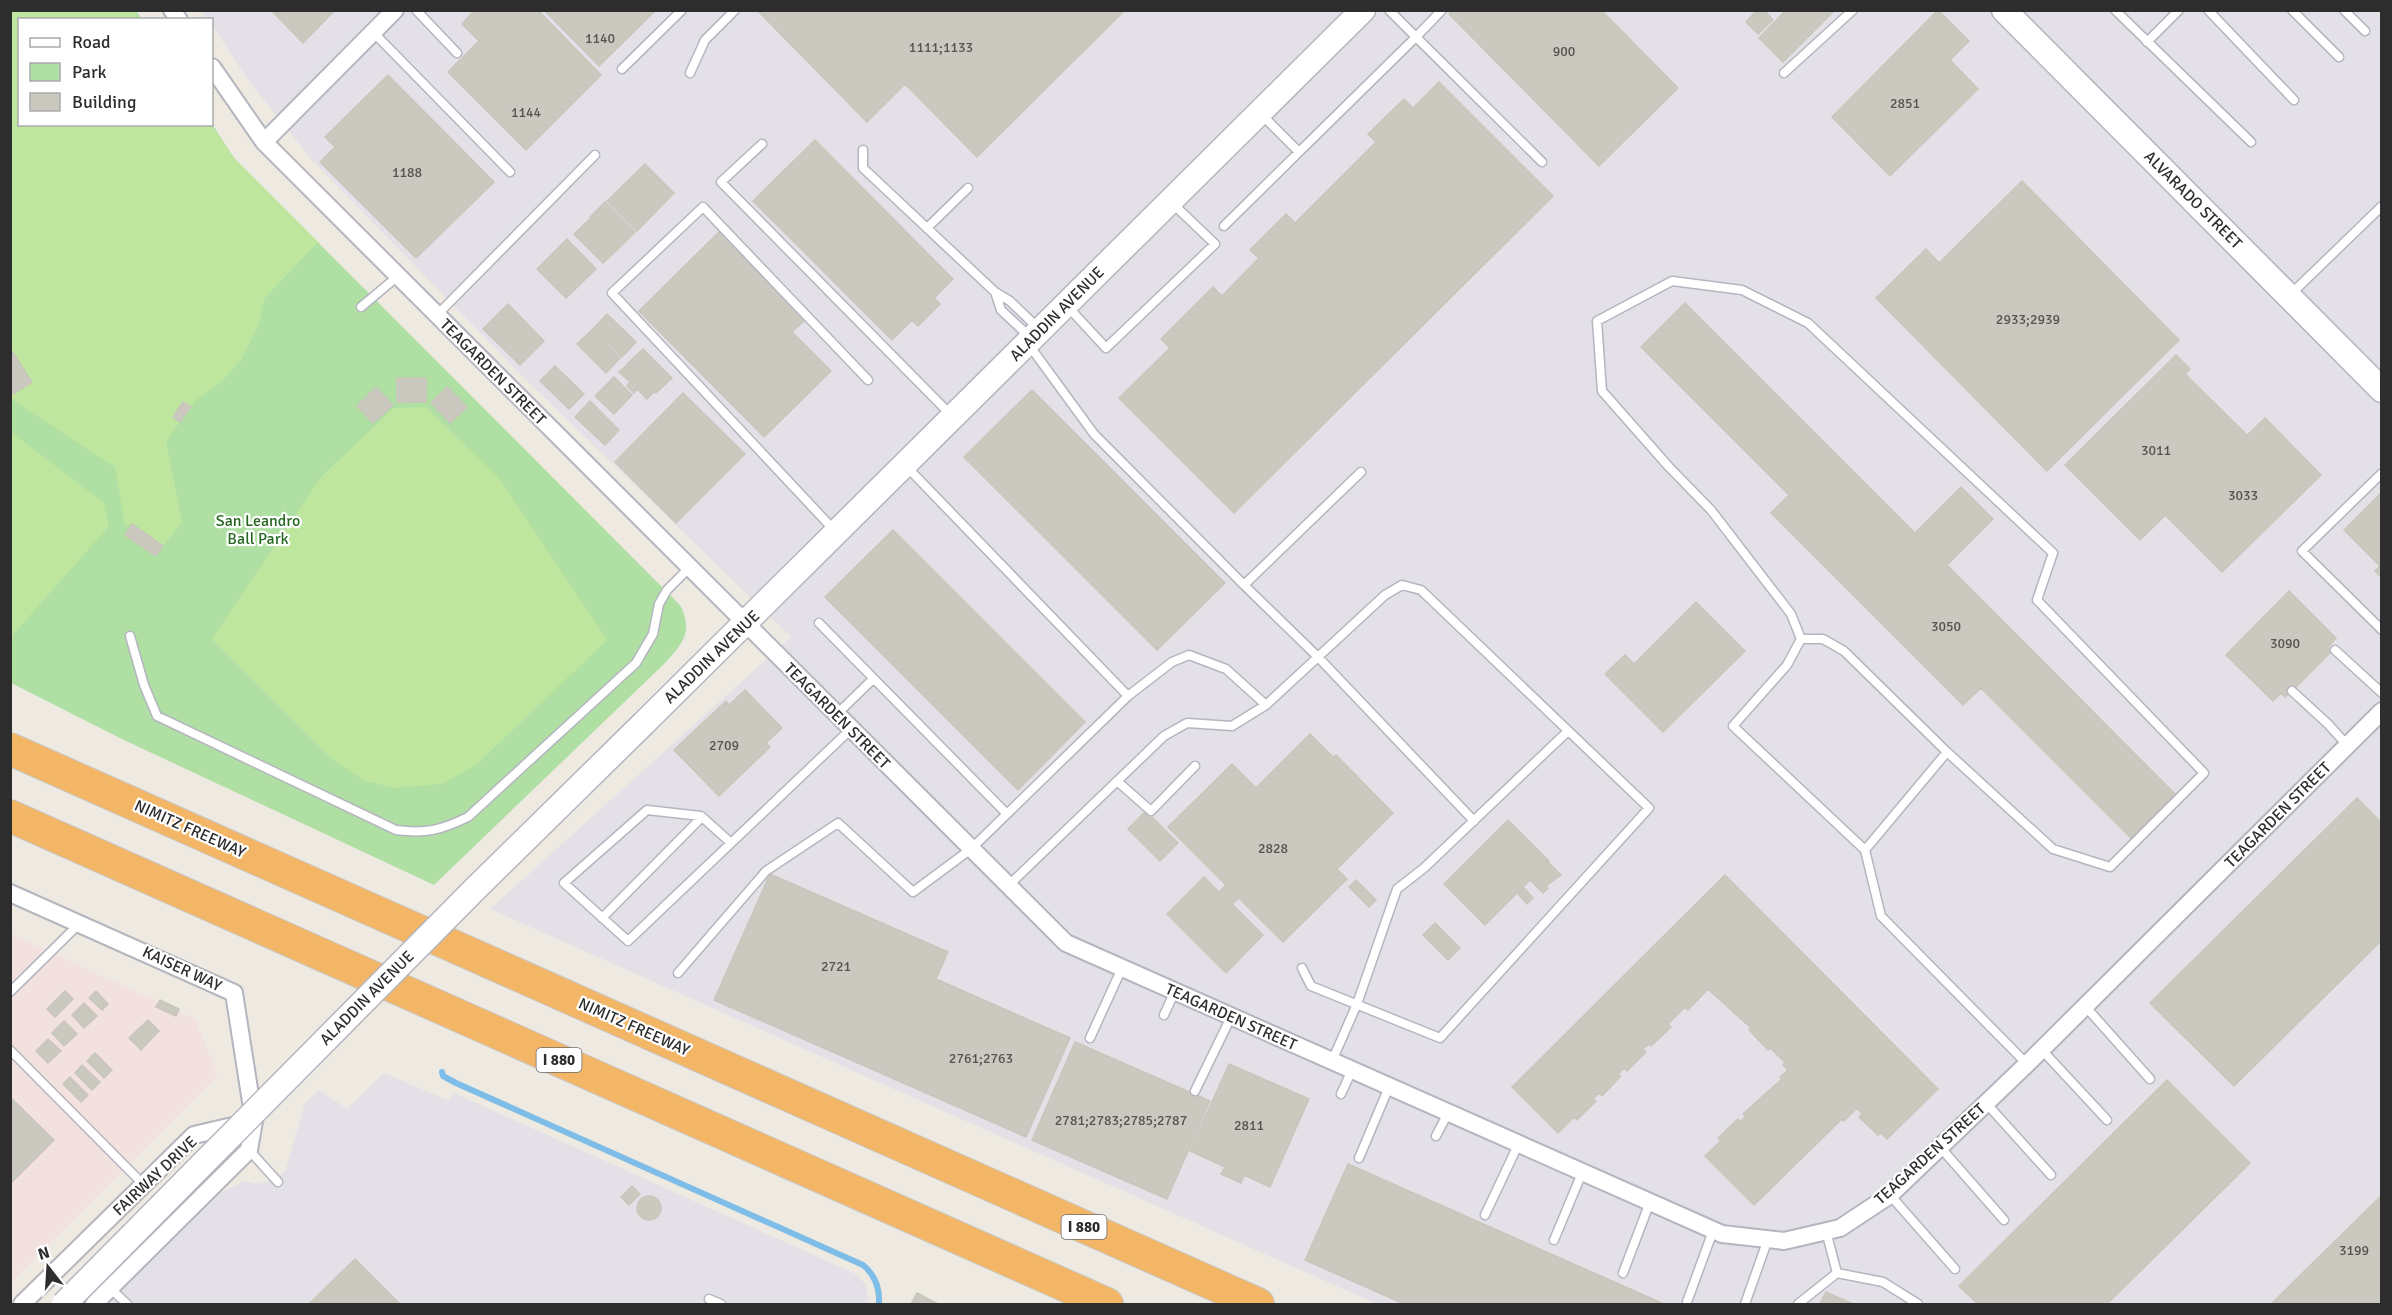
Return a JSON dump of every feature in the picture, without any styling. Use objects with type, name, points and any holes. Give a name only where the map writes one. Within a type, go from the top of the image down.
[{"type":"highway","name":"NIMITZ FREEWAY","points":[[10,749],[1257,1305]]},
{"type":"highway","name":"I 880","points":[[10,816],[1107,1305]]},
{"type":"street","points":[[264,142],[395,10]]},
{"type":"street","name":"ALADDIN AVENUE","points":[[64,1305],[476,888],[746,625],[1362,10]]},
{"type":"street","name":"ALVARADO STREET","points":[[2004,10],[2382,390]]},
{"type":"street","name":"TEAGARDEN STREET","points":[[213,68],[264,142],[1066,943],[1713,1231],[1784,1241],[1840,1228],[1890,1195],[2027,1064],[2382,711]]},
{"type":"street","name":"KAISER WAY","points":[[10,892],[234,993],[254,1121]]},
{"type":"street","points":[[93,1305],[249,1150],[254,1121]]},
{"type":"street","name":"FAIRWAY DRIVE","points":[[22,1305],[194,1135],[254,1121]]},
{"type":"lane","points":[[416,10],[457,53]]},
{"type":"lane","points":[[622,69],[682,10]]},
{"type":"lane","points":[[690,73],[705,40],[735,10]]},
{"type":"lane","points":[[1389,10],[1542,162]]},
{"type":"lane","points":[[1224,226],[1442,10]]},
{"type":"lane","points":[[1784,73],[1854,10]]},
{"type":"lane","points":[[2115,10],[2251,142]]},
{"type":"lane","points":[[2147,42],[2179,10]]},
{"type":"lane","points":[[2292,10],[2339,57]]},
{"type":"lane","points":[[2344,10],[2365,31]]},
{"type":"lane","points":[[2210,11],[2294,100]]},
{"type":"lane","points":[[374,33],[510,172]]},
{"type":"lane","points":[[1259,113],[1299,152]]},
{"type":"lane","points":[[762,144],[721,182],[954,417]]},
{"type":"lane","points":[[863,150],[863,168],[995,292],[1010,301],[1094,434],[1318,657],[1474,821]]},
{"type":"lane","points":[[437,315],[595,155]]},
{"type":"lane","points":[[927,228],[968,188]]},
{"type":"lane","points":[[1065,305],[1106,348],[1215,244],[1170,201]]},
{"type":"lane","points":[[2289,296],[2382,206]]},
{"type":"lane","points":[[837,533],[612,293],[702,207],[868,380]]},
{"type":"lane","points":[[361,307],[398,276]]},
{"type":"lane","points":[[1672,281],[1742,290],[1808,323],[2053,553],[2037,600],[2204,773],[2110,867],[2053,849],[1947,752],[1844,651],[1823,639],[1801,639],[1791,614],[1711,510],[1669,467],[1602,390],[1597,321],[1672,281]]},
{"type":"lane","points":[[995,292],[1001,310],[1033,337]]},
{"type":"lane","points":[[905,465],[1128,696]]},
{"type":"lane","points":[[1244,585],[1361,472]]},
{"type":"lane","points":[[2382,473],[2301,551],[2382,630]]},
{"type":"lane","points":[[130,636],[144,685],[157,716],[396,830],[418,833],[445,828],[468,817],[636,663],[653,634],[659,604],[667,590],[688,568]]},
{"type":"lane","points":[[1008,886],[1164,736],[1187,723],[1232,726],[1266,705],[1385,595],[1402,585],[1421,590],[1650,808],[1440,1038],[1311,986],[1302,968]]},
{"type":"lane","points":[[819,623],[1007,814]]},
{"type":"lane","points":[[1801,639],[1787,665],[1733,726],[1865,850],[1881,916],[2027,1064]]},
{"type":"lane","points":[[2336,650],[2382,693]]},
{"type":"lane","points":[[678,973],[766,871],[838,823],[913,892],[971,849],[1128,696],[1172,662],[1189,655],[1226,669],[1266,705]]},
{"type":"lane","points":[[836,715],[873,678]]},
{"type":"lane","points":[[2292,691],[2347,745]]},
{"type":"lane","points":[[731,843],[702,818],[647,810],[564,883],[628,941],[851,729]]},
{"type":"lane","points":[[1332,1061],[1357,1004],[1397,890],[1424,868],[1568,731]]},
{"type":"lane","points":[[1865,850],[1947,752]]},
{"type":"lane","points":[[1117,781],[1151,811],[1195,766]]},
{"type":"lane","points":[[602,918],[702,818]]},
{"type":"lane","points":[[10,992],[80,923]]},
{"type":"lane","points":[[1090,1038],[1122,968]]},
{"type":"lane","points":[[1164,1015],[1175,992]]},
{"type":"lane","points":[[2085,1006],[2150,1079]]},
{"type":"lane","points":[[1195,1091],[1231,1017]]},
{"type":"lane","points":[[2042,1049],[2107,1120]]},
{"type":"lane","points":[[10,1050],[144,1185]]},
{"type":"lane","points":[[1341,1094],[1352,1071]]},
{"type":"lane","points":[[1359,1158],[1389,1087]]},
{"type":"lane","points":[[1986,1103],[2051,1175]]},
{"type":"lane","points":[[1436,1136],[1448,1113]]},
{"type":"lane","points":[[1485,1215],[1518,1145]]},
{"type":"lane","points":[[1940,1147],[2004,1220]]},
{"type":"lane","points":[[249,1150],[273,1173],[278,1182]]},
{"type":"lane","points":[[1554,1240],[1582,1173]]},
{"type":"lane","points":[[1890,1195],[1955,1269]]},
{"type":"lane","points":[[1623,1273],[1650,1202]]},
{"type":"lane","points":[[1687,1302],[1713,1231]]},
{"type":"lane","points":[[1826,1232],[1837,1273]]},
{"type":"lane","points":[[1745,1305],[1768,1239]]},
{"type":"lane","points":[[1798,1305],[1837,1273]]},
{"type":"lane","points":[[1837,1273],[1883,1282],[1918,1305]]},
{"type":"lane","points":[[110,1288],[127,1305]]},
{"type":"lane","points":[[709,1299],[721,1305]]},
{"type":"shaded area","points":[[202,11],[2381,11],[2381,1304],[1377,1304],[490,909],[791,637],[515,369],[311,159],[248,80],[213,27],[213,18],[207,18]]},
{"type":"shaded area","points":[[11,934],[195,1019],[218,1075],[11,1282]]},
{"type":"shaded area","points":[[384,1073],[449,1101],[454,1093],[856,1274],[866,1285],[869,1304],[107,1304],[220,1193],[244,1181],[256,1184],[270,1181],[285,1172],[305,1103],[319,1090],[347,1109]]},
{"type":"green space","name":"San Leandro Ball Park","points":[[10,11],[136,11],[141,18],[18,18],[18,126],[213,126],[234,158],[680,605],[686,622],[685,636],[666,662],[434,885],[124,740],[11,683]]},
{"type":"green space","points":[[10,11],[133,11],[138,18],[18,18],[18,126],[212,126],[234,158],[318,242],[264,299],[259,324],[241,360],[223,380],[194,402],[166,441],[182,522],[163,546],[132,524],[125,526],[115,467],[11,399]]},
{"type":"green space","points":[[426,407],[498,477],[607,640],[477,764],[442,784],[393,788],[363,780],[331,758],[212,639],[322,476],[394,408]]},
{"type":"green space","points":[[11,432],[104,503],[109,526],[11,637]]},
{"type":"building","points":[[271,10],[335,10],[303,43]]},
{"type":"building","points":[[475,10],[538,10],[601,75],[526,150],[448,72],[479,41],[462,24]]},
{"type":"building","points":[[544,10],[656,10],[599,66]]},
{"type":"building","points":[[757,10],[1125,10],[977,157],[905,84],[867,122]]},
{"type":"building","points":[[1453,10],[1601,10],[1678,88],[1599,166],[1449,14]]},
{"type":"building","points":[[1757,10],[1764,10],[1773,20],[1758,34],[1746,22]]},
{"type":"building","points":[[1786,10],[1835,10],[1783,62],[1759,38]]},
{"type":"building","points":[[1938,10],[1969,41],[1950,60],[1978,89],[1890,176],[1832,117]]},
{"type":"building","points":[[388,75],[494,182],[416,258],[320,162],[335,147],[325,137]]},
{"type":"building","points":[[1439,82],[1553,196],[1234,513],[1119,398],[1170,348],[1161,339],[1213,287],[1222,296],[1259,258],[1250,250],[1286,214],[1295,223],[1376,142],[1368,134],[1404,99],[1413,108]]},
{"type":"building","points":[[815,140],[953,279],[934,298],[940,304],[918,326],[912,320],[892,340],[753,201]]},
{"type":"building","points":[[645,164],[674,193],[637,231],[607,201]]},
{"type":"building","points":[[2022,181],[2179,340],[2047,471],[1876,298],[1926,249],[1939,263]]},
{"type":"building","points":[[605,202],[635,232],[620,247],[590,217]]},
{"type":"building","points":[[590,219],[619,248],[603,263],[574,234]]},
{"type":"building","points":[[720,231],[807,318],[792,332],[831,371],[764,437],[639,311]]},
{"type":"building","points":[[567,239],[596,269],[566,298],[537,269]]},
{"type":"building","points":[[1685,303],[1915,533],[1961,487],[1993,519],[1947,565],[2176,795],[2132,839],[1981,688],[1963,705],[1771,513],[1789,495],[1641,347]]},
{"type":"building","points":[[508,304],[544,341],[520,365],[483,329]]},
{"type":"building","points":[[607,314],[636,342],[622,357],[593,329]]},
{"type":"building","points":[[592,330],[620,358],[606,373],[577,344]]},
{"type":"building","points":[[643,349],[672,378],[656,393],[627,364]]},
{"type":"building","points":[[12,351],[32,382],[10,396],[10,352]]},
{"type":"building","points":[[2176,355],[2190,369],[2185,374],[2247,435],[2140,540],[2065,465]]},
{"type":"building","points":[[627,365],[654,392],[647,399],[637,389],[634,393],[627,386],[630,382],[619,372]]},
{"type":"building","points":[[555,366],[584,394],[569,409],[540,381]]},
{"type":"building","points":[[614,377],[632,395],[614,414],[595,396]]},
{"type":"building","points":[[397,378],[426,378],[426,402],[397,402]]},
{"type":"building","points":[[376,387],[393,405],[373,423],[357,406]]},
{"type":"building","points":[[447,387],[467,407],[450,423],[431,403]]},
{"type":"building","points":[[1032,390],[1225,583],[1157,650],[964,457]]},
{"type":"building","points":[[683,393],[745,454],[676,523],[615,462]]},
{"type":"building","points":[[590,401],[619,430],[605,445],[575,417]]},
{"type":"building","points":[[183,402],[191,407],[180,422],[173,417]]},
{"type":"building","points":[[2265,418],[2321,475],[2222,572],[2165,515]]},
{"type":"building","points":[[2382,492],[2382,578],[2375,571],[2380,566],[2344,530]]},
{"type":"building","points":[[132,524],[163,546],[156,556],[125,535]]},
{"type":"building","points":[[893,530],[1085,722],[1018,790],[825,597]]},
{"type":"building","points":[[2289,591],[2336,638],[2328,647],[2332,651],[2292,691],[2285,697],[2281,693],[2273,701],[2226,655]]},
{"type":"building","points":[[1696,602],[1745,651],[1663,732],[1605,674],[1625,655],[1634,664]]},
{"type":"building","points":[[745,690],[782,728],[766,743],[770,747],[719,796],[674,750],[726,701],[729,705]]},
{"type":"building","points":[[1310,734],[1333,757],[1336,755],[1393,813],[1337,869],[1347,879],[1283,942],[1239,898],[1232,904],[1263,935],[1226,973],[1167,914],[1204,877],[1219,892],[1226,885],[1168,827],[1232,764],[1256,788]]},
{"type":"building","points":[[2357,798],[2382,823],[2382,940],[2234,1086],[2150,1003]]},
{"type":"building","points":[[1146,811],[1178,843],[1160,861],[1128,829]]},
{"type":"building","points":[[1508,820],[1549,861],[1485,925],[1444,884]]},
{"type":"building","points":[[1549,863],[1561,875],[1546,886],[1548,888],[1543,893],[1531,881]]},
{"type":"building","points":[[770,874],[948,952],[892,1078],[714,1000]]},
{"type":"building","points":[[1725,875],[1938,1089],[1887,1139],[1880,1132],[1878,1135],[1859,1117],[1862,1114],[1857,1108],[1844,1121],[1842,1119],[1754,1205],[1705,1156],[1721,1141],[1718,1138],[1738,1119],[1740,1122],[1746,1116],[1743,1114],[1782,1079],[1780,1077],[1788,1070],[1783,1065],[1785,1062],[1770,1048],[1768,1050],[1749,1030],[1751,1028],[1708,989],[1688,1010],[1685,1007],[1668,1024],[1671,1027],[1651,1046],[1649,1044],[1643,1049],[1646,1052],[1627,1071],[1624,1068],[1618,1074],[1621,1076],[1602,1096],[1599,1093],[1593,1099],[1596,1101],[1577,1120],[1574,1117],[1558,1133],[1512,1087]]},
{"type":"building","points":[[1356,880],[1376,900],[1369,907],[1349,887]]},
{"type":"building","points":[[1524,888],[1533,898],[1527,904],[1518,894]]},
{"type":"building","points":[[1435,923],[1460,948],[1448,960],[1423,935]]},
{"type":"building","points":[[936,979],[1070,1038],[1026,1137],[892,1078]]},
{"type":"building","points":[[65,991],[73,999],[55,1017],[47,1009]]},
{"type":"building","points":[[96,991],[108,1004],[102,1010],[89,998]]},
{"type":"building","points":[[160,1000],[179,1009],[176,1016],[156,1007]]},
{"type":"building","points":[[84,1003],[97,1016],[84,1028],[72,1015]]},
{"type":"building","points":[[148,1020],[159,1031],[141,1050],[129,1038]]},
{"type":"building","points":[[64,1021],[77,1034],[64,1046],[52,1033]]},
{"type":"building","points":[[48,1039],[61,1051],[48,1063],[36,1051]]},
{"type":"building","points":[[1075,1042],[1210,1101],[1167,1199],[1032,1140]]},
{"type":"building","points":[[95,1053],[112,1070],[104,1078],[87,1061]]},
{"type":"building","points":[[1229,1064],[1309,1099],[1270,1187],[1244,1175],[1241,1183],[1221,1174],[1225,1167],[1190,1151]]},
{"type":"building","points":[[82,1065],[100,1082],[92,1090],[75,1073]]},
{"type":"building","points":[[70,1077],[88,1095],[81,1102],[63,1084]]},
{"type":"building","points":[[2167,1080],[2250,1163],[2107,1304],[1978,1304],[1959,1286]]},
{"type":"building","points":[[10,1097],[54,1140],[10,1184]]},
{"type":"building","points":[[1348,1164],[1664,1304],[1404,1304],[1305,1260]]},
{"type":"building","points":[[632,1186],[640,1194],[629,1205],[621,1197]]},
{"type":"building","points":[[2382,1195],[2382,1304],[2271,1304]]},
{"type":"building","points":[[649,1196],[658,1199],[661,1208],[658,1217],[649,1220],[640,1217],[637,1208],[640,1199]]},
{"type":"building","points":[[355,1259],[400,1304],[309,1304]]},
{"type":"building","points":[[1826,1292],[1853,1304],[1820,1304]]},
{"type":"building","points":[[917,1293],[938,1304],[911,1304]]},
{"type":"waterway","points":[[442,1072],[443,1076],[456,1083],[863,1265],[871,1273],[876,1283],[879,1304]]}]
